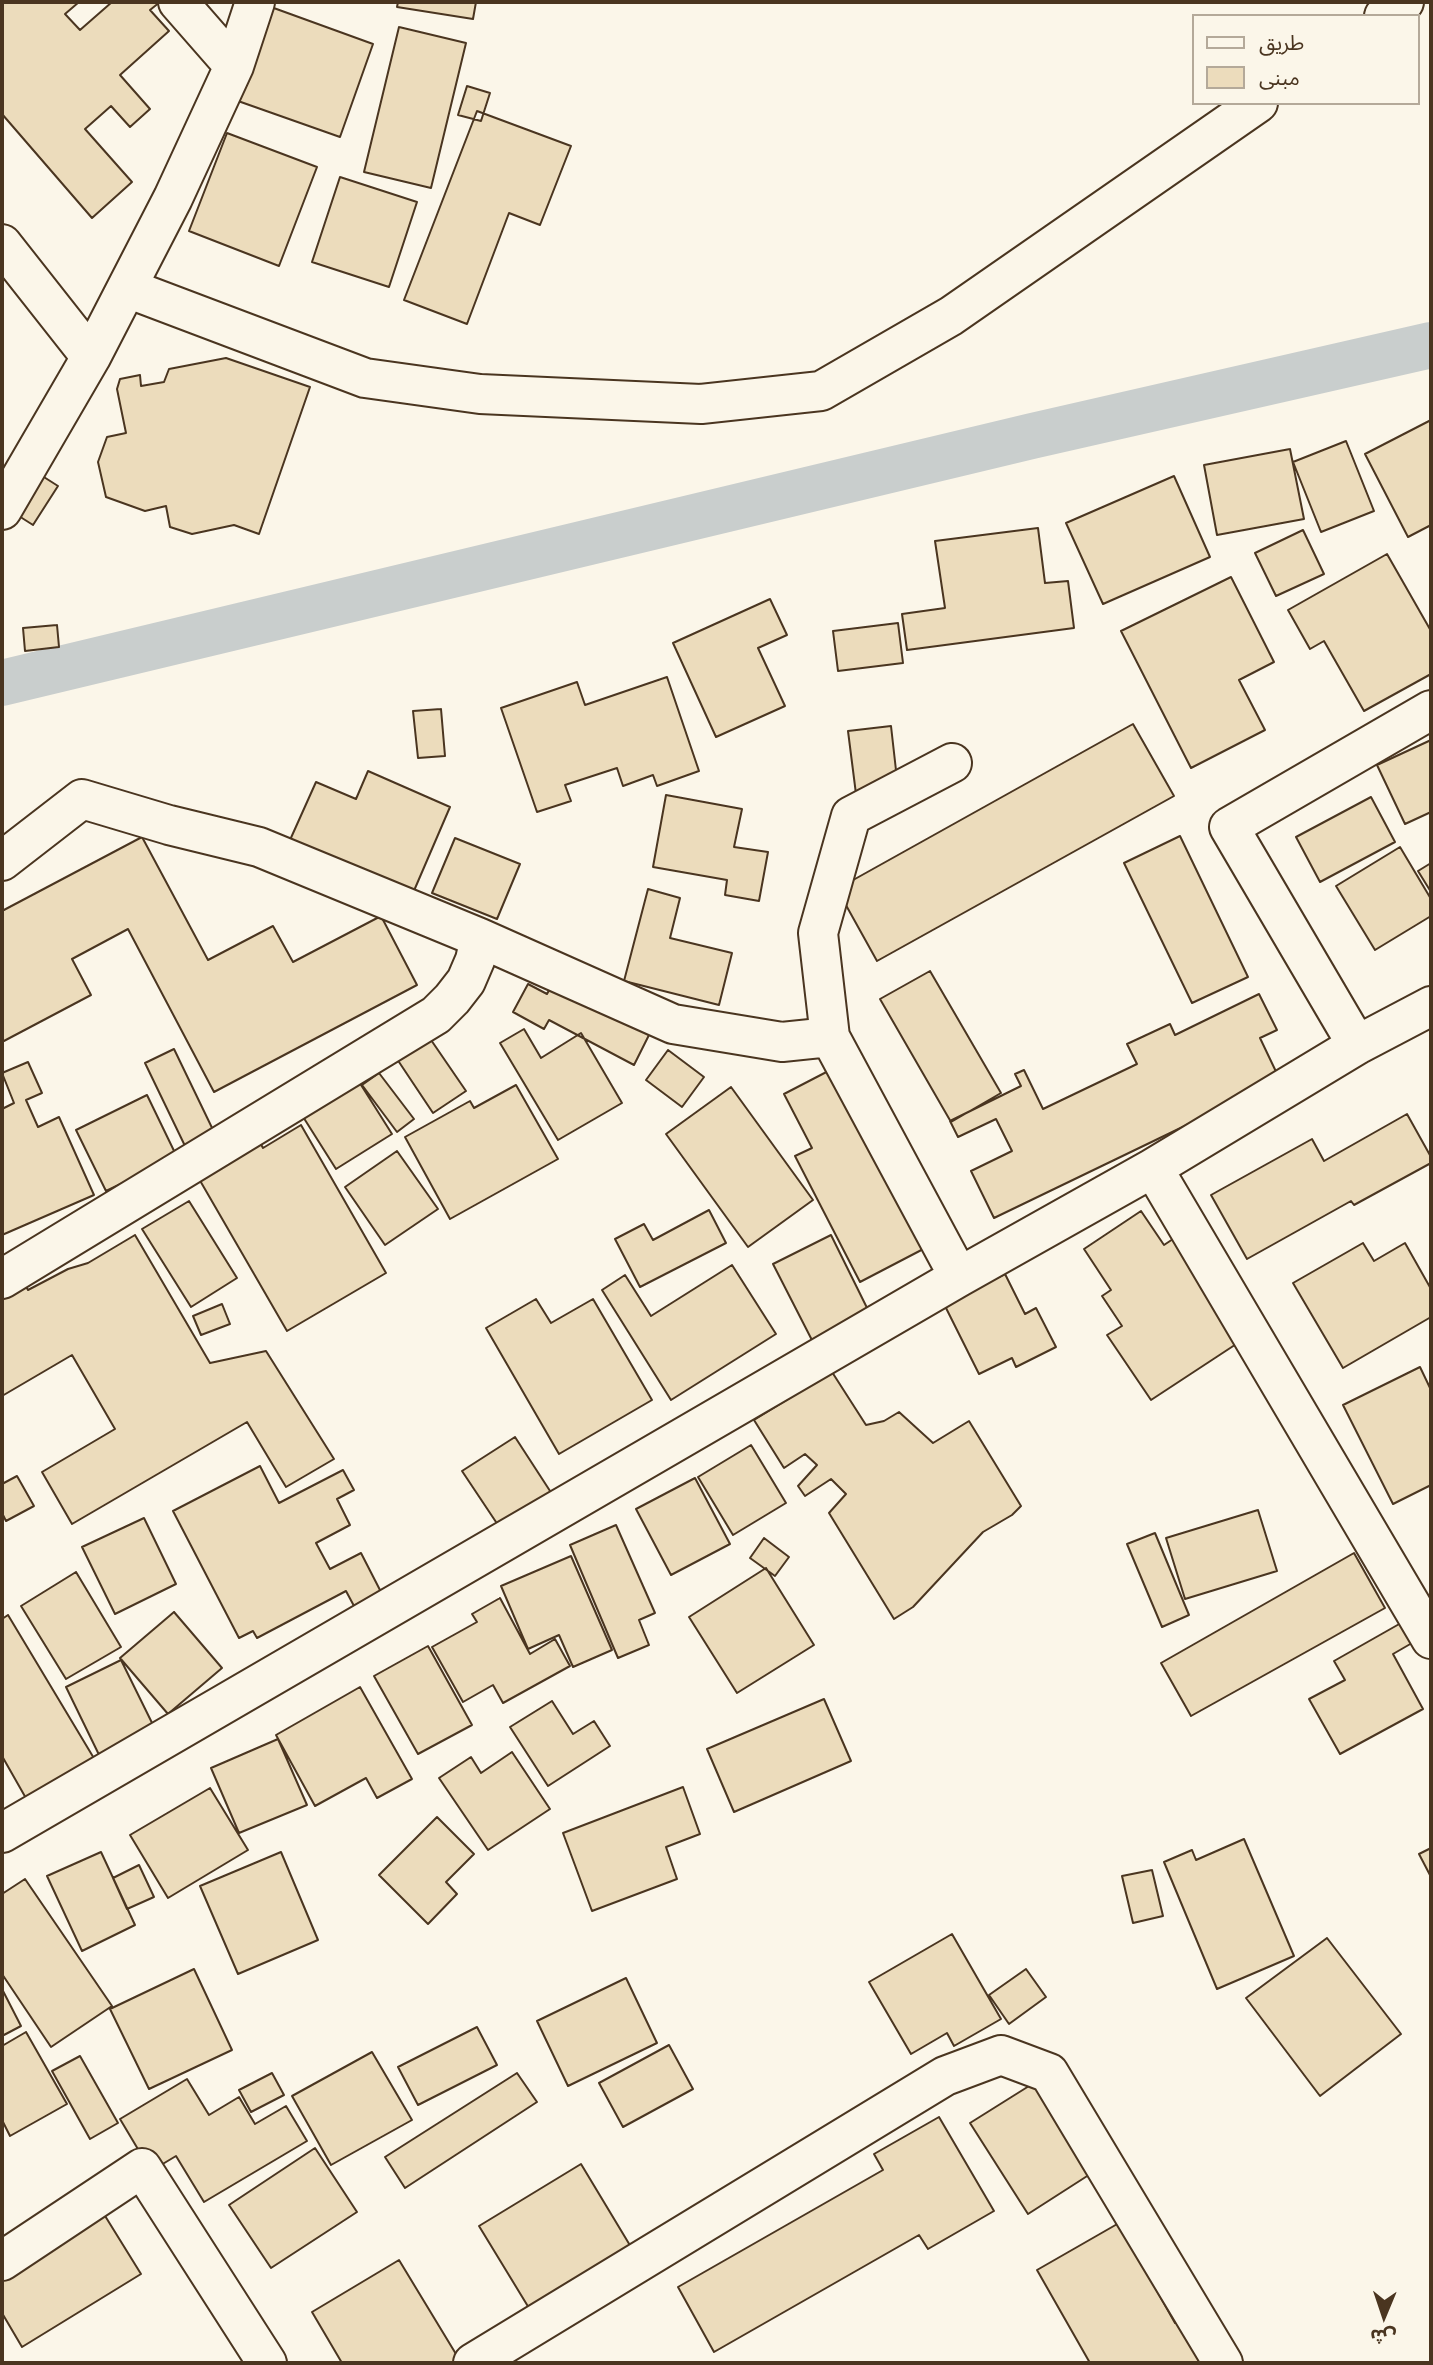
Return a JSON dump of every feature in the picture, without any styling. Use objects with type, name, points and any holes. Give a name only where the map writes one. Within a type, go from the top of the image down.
[{"type":"street","points":[[178,2],[234,66]]},
{"type":"street","points":[[2,510],[91,357],[173,198],[234,66],[255,2]]},
{"type":"street","points":[[1387,14],[1404,2]]},
{"type":"street","points":[[127,288],[365,379],[480,394],[701,404],[821,391],[951,316],[1255,105]]},
{"type":"street","points":[[2,244],[91,357]]},
{"type":"street","points":[[1357,1045],[1229,827],[1431,710]]},
{"type":"street","points":[[951,763],[851,816],[818,933],[830,1037],[959,1277]]},
{"type":"street","points":[[2,861],[82,799],[259,848],[480,938],[673,1024],[782,1042],[830,1037]]},
{"type":"street","points":[[2,1279],[436,1015],[466,981],[480,938]]},
{"type":"street","points":[[2,1833],[959,1277],[1153,1168],[1357,1045],[1431,1006]]},
{"type":"street","points":[[1153,1168],[1431,1639]]},
{"type":"street","points":[[473,2363],[945,2076],[1001,2055],[1049,2073],[1223,2363]]},
{"type":"street","points":[[2,2262],[142,2168],[267,2363]]},
{"type":"building","points":[[2,2],[79,2],[65,14],[80,30],[112,2],[160,2],[150,10],[169,31],[120,75],[150,109],[130,127],[111,106],[85,129],[132,182],[92,218],[2,114]]},
{"type":"building","points":[[398,2],[476,2],[473,19],[397,7]]},
{"type":"building","points":[[271,7],[373,44],[340,137],[238,101]]},
{"type":"building","points":[[399,27],[466,43],[431,188],[364,172]]},
{"type":"building","points":[[467,86],[490,93],[481,121],[458,115]]},
{"type":"building","points":[[477,111],[571,146],[540,225],[509,213],[467,324],[404,300]]},
{"type":"building","points":[[227,133],[317,167],[279,266],[189,231]]},
{"type":"building","points":[[340,177],[417,202],[389,287],[312,262]]},
{"type":"building","points":[[226,358],[310,387],[259,534],[234,525],[192,534],[170,527],[166,506],[145,511],[106,497],[98,462],[107,437],[126,433],[117,389],[120,379],[140,375],[141,386],[164,382],[169,369]]},
{"type":"building","points":[[1431,420],[1431,525],[1408,537],[1365,454]]},
{"type":"building","points":[[1346,441],[1374,511],[1321,532],[1293,462]]},
{"type":"building","points":[[1290,449],[1304,519],[1217,535],[1204,465]]},
{"type":"building","points":[[36,472],[58,486],[33,525],[11,511]]},
{"type":"building","points":[[1174,476],[1210,557],[1103,604],[1066,523]]},
{"type":"building","points":[[1038,528],[1045,583],[1068,581],[1074,628],[907,650],[902,614],[945,608],[935,541]]},
{"type":"building","points":[[1303,530],[1324,574],[1276,596],[1255,553]]},
{"type":"building","points":[[1387,554],[1431,631],[1431,674],[1364,711],[1324,641],[1310,649],[1288,610]]},
{"type":"building","points":[[1231,577],[1274,662],[1239,680],[1265,730],[1191,768],[1121,631]]},
{"type":"building","points":[[770,599],[787,635],[758,648],[785,706],[716,737],[673,643]]},
{"type":"building","points":[[898,623],[903,663],[838,671],[833,631]]},
{"type":"building","points":[[57,625],[59,647],[25,651],[23,628]]},
{"type":"building","points":[[667,677],[699,771],[657,786],[653,775],[623,786],[617,768],[565,785],[571,801],[537,812],[501,708],[577,682],[585,705]]},
{"type":"building","points":[[441,709],[445,756],[418,758],[413,711]]},
{"type":"building","points":[[1133,724],[1174,796],[877,961],[837,889]]},
{"type":"building","points":[[891,726],[898,788],[856,794],[848,731]]},
{"type":"building","points":[[1431,740],[1431,812],[1405,824],[1377,765]]},
{"type":"building","points":[[368,771],[450,807],[413,893],[290,840],[316,782],[356,799]]},
{"type":"building","points":[[666,795],[742,809],[734,847],[768,852],[759,901],[725,895],[727,880],[653,867]]},
{"type":"building","points":[[1371,797],[1395,842],[1320,882],[1296,837]]},
{"type":"building","points":[[1180,836],[1248,977],[1192,1003],[1124,863]]},
{"type":"building","points":[[142,837],[208,960],[273,926],[293,962],[381,916],[417,985],[214,1092],[128,929],[72,959],[91,995],[2,1042],[2,911]]},
{"type":"building","points":[[455,838],[520,864],[497,919],[432,893]]},
{"type":"building","points":[[1400,847],[1431,899],[1431,916],[1375,950],[1336,886]]},
{"type":"building","points":[[1431,863],[1431,892],[1418,871]]},
{"type":"building","points":[[648,889],[680,898],[670,938],[732,953],[719,1005],[624,981]]},
{"type":"building","points":[[930,971],[1001,1093],[951,1122],[880,999]]},
{"type":"building","points":[[558,974],[654,1025],[634,1065],[549,1020],[544,1029],[513,1012],[528,984],[547,994]]},
{"type":"building","points":[[1259,994],[1277,1030],[1260,1038],[1280,1080],[994,1218],[971,1171],[1012,1151],[996,1119],[958,1137],[950,1121],[1021,1086],[1015,1074],[1024,1070],[1043,1109],[1137,1064],[1127,1044],[1170,1024],[1175,1035]]},
{"type":"building","points":[[524,1029],[541,1058],[581,1033],[622,1103],[558,1140],[500,1043]]},
{"type":"building","points":[[429,1037],[466,1091],[433,1113],[397,1059]]},
{"type":"building","points":[[174,1049],[215,1134],[186,1148],[145,1063]]},
{"type":"building","points":[[668,1050],[704,1077],[682,1107],[646,1080]]},
{"type":"building","points":[[28,1062],[42,1093],[26,1100],[38,1127],[59,1117],[94,1195],[2,1235],[2,1109],[14,1103],[2,1073]]},
{"type":"building","points":[[838,1066],[931,1245],[860,1282],[795,1156],[812,1148],[784,1094]]},
{"type":"building","points":[[379,1073],[414,1119],[397,1132],[362,1085]]},
{"type":"building","points":[[356,1077],[392,1134],[336,1169],[300,1112]]},
{"type":"building","points":[[516,1085],[558,1159],[450,1219],[405,1137],[470,1101],[474,1108]]},
{"type":"building","points":[[731,1087],[813,1200],[748,1247],[666,1134]]},
{"type":"building","points":[[147,1095],[177,1157],[106,1191],[76,1130]]},
{"type":"building","points":[[1407,1114],[1431,1157],[1431,1163],[1354,1205],[1351,1201],[1247,1259],[1211,1195],[1312,1139],[1324,1161]]},
{"type":"building","points":[[301,1125],[386,1273],[287,1331],[191,1165],[253,1130],[263,1148]]},
{"type":"building","points":[[397,1151],[438,1209],[385,1245],[345,1187]]},
{"type":"building","points":[[189,1201],[237,1278],[191,1307],[142,1229]]},
{"type":"building","points":[[709,1210],[726,1243],[640,1287],[615,1239],[644,1224],[653,1240]]},
{"type":"building","points":[[1141,1211],[1164,1245],[1182,1233],[1250,1335],[1151,1400],[1107,1335],[1122,1326],[1102,1296],[1111,1290],[1084,1249]]},
{"type":"building","points":[[135,1235],[210,1363],[266,1351],[334,1459],[286,1487],[247,1422],[72,1524],[42,1472],[115,1429],[72,1355],[2,1396],[2,1289],[21,1278],[28,1290],[68,1269],[88,1263]]},
{"type":"building","points":[[831,1235],[873,1320],[816,1348],[773,1264]]},
{"type":"building","points":[[1363,1243],[1374,1261],[1405,1243],[1431,1289],[1431,1317],[1343,1368],[1293,1283]]},
{"type":"building","points":[[732,1265],[776,1334],[671,1400],[602,1290],[625,1275],[651,1316]]},
{"type":"building","points":[[1005,1274],[1025,1314],[1036,1308],[1056,1347],[1016,1367],[1012,1358],[979,1374],[944,1304]]},
{"type":"building","points":[[536,1299],[551,1323],[593,1299],[652,1400],[559,1454],[486,1328]]},
{"type":"building","points":[[222,1304],[230,1324],[201,1335],[193,1316]]},
{"type":"building","points":[[1420,1367],[1431,1390],[1431,1485],[1393,1504],[1343,1405]]},
{"type":"building","points":[[832,1372],[866,1425],[884,1421],[899,1412],[933,1443],[969,1421],[1021,1506],[1012,1515],[983,1532],[913,1607],[894,1619],[829,1513],[846,1494],[831,1479],[805,1496],[798,1486],[817,1465],[805,1454],[784,1468],[754,1420]]},
{"type":"building","points":[[515,1437],[552,1494],[500,1528],[462,1471]]},
{"type":"building","points":[[751,1445],[786,1503],[733,1535],[698,1477]]},
{"type":"building","points":[[260,1466],[279,1503],[343,1470],[354,1490],[337,1499],[350,1525],[316,1543],[330,1569],[361,1553],[381,1592],[354,1606],[346,1591],[257,1638],[253,1631],[239,1638],[173,1511]]},
{"type":"building","points":[[17,1476],[34,1506],[6,1521],[2,1513],[2,1484]]},
{"type":"building","points":[[695,1478],[730,1544],[671,1575],[636,1509]]},
{"type":"building","points":[[1258,1510],[1277,1571],[1185,1599],[1166,1538]]},
{"type":"building","points":[[144,1518],[176,1584],[115,1614],[82,1547]]},
{"type":"building","points":[[616,1525],[655,1613],[639,1620],[649,1645],[618,1658],[570,1545]]},
{"type":"building","points":[[1155,1533],[1189,1615],[1162,1627],[1127,1544]]},
{"type":"building","points":[[764,1538],[789,1557],[775,1576],[750,1558]]},
{"type":"building","points":[[1354,1553],[1385,1608],[1191,1716],[1161,1663]]},
{"type":"building","points":[[571,1556],[612,1650],[573,1667],[559,1635],[528,1649],[501,1586]]},
{"type":"building","points":[[766,1568],[814,1645],[737,1693],[689,1617]]},
{"type":"building","points":[[76,1572],[121,1647],[66,1679],[21,1606]]},
{"type":"building","points":[[500,1598],[530,1654],[555,1639],[570,1666],[503,1703],[493,1685],[463,1702],[432,1647],[477,1622],[472,1614]]},
{"type":"building","points":[[174,1612],[222,1668],[168,1714],[120,1658]]},
{"type":"building","points":[[8,1615],[95,1760],[27,1800],[2,1756],[2,1619]]},
{"type":"building","points":[[1401,1623],[1412,1643],[1393,1654],[1423,1709],[1340,1754],[1309,1699],[1345,1680],[1334,1661]]},
{"type":"building","points":[[428,1646],[472,1725],[418,1754],[374,1676]]},
{"type":"building","points":[[121,1660],[158,1735],[103,1763],[66,1687]]},
{"type":"building","points":[[360,1687],[412,1779],[377,1798],[366,1778],[315,1806],[276,1735]]},
{"type":"building","points":[[824,1699],[851,1761],[734,1812],[707,1749]]},
{"type":"building","points":[[552,1701],[573,1734],[594,1721],[610,1746],[548,1786],[510,1727]]},
{"type":"building","points":[[278,1739],[307,1805],[239,1833],[211,1768]]},
{"type":"building","points":[[512,1752],[550,1809],[488,1850],[439,1778],[471,1757],[481,1773]]},
{"type":"building","points":[[683,1787],[700,1834],[666,1847],[677,1879],[592,1911],[563,1833]]},
{"type":"building","points":[[210,1788],[248,1850],[168,1898],[130,1835]]},
{"type":"building","points":[[437,1817],[474,1854],[446,1882],[457,1894],[428,1924],[379,1875]]},
{"type":"building","points":[[1244,1839],[1294,1956],[1217,1989],[1164,1862],[1192,1850],[1196,1860]]},
{"type":"building","points":[[1431,1848],[1431,1877],[1419,1854]]},
{"type":"building","points":[[101,1852],[135,1925],[82,1951],[47,1876]]},
{"type":"building","points":[[281,1852],[318,1940],[238,1974],[200,1886]]},
{"type":"building","points":[[139,1865],[154,1897],[127,1909],[113,1878]]},
{"type":"building","points":[[1152,1870],[1163,1916],[1133,1923],[1122,1876]]},
{"type":"building","points":[[25,1879],[112,2006],[51,2047],[2,1974],[2,1894]]},
{"type":"building","points":[[952,1934],[1001,2019],[954,2046],[947,2033],[911,2054],[869,1982]]},
{"type":"building","points":[[1327,1938],[1401,2034],[1320,2096],[1246,1998]]},
{"type":"building","points":[[194,1969],[232,2050],[149,2089],[110,2009]]},
{"type":"building","points":[[1026,1969],[1046,1997],[1009,2024],[989,1995]]},
{"type":"building","points":[[626,1978],[657,2043],[568,2086],[537,2021]]},
{"type":"building","points":[[2,1989],[21,2026],[2,2036]]},
{"type":"building","points":[[477,2027],[497,2065],[418,2105],[398,2067]]},
{"type":"building","points":[[26,2032],[67,2104],[10,2136],[2,2120],[2,2046]]},
{"type":"building","points":[[669,2045],[693,2089],[623,2127],[599,2083]]},
{"type":"building","points":[[372,2052],[412,2120],[331,2165],[292,2096]]},
{"type":"building","points":[[80,2056],[118,2123],[90,2139],[52,2071]]},
{"type":"building","points":[[272,2073],[284,2095],[251,2112],[239,2090]]},
{"type":"building","points":[[517,2073],[537,2102],[405,2188],[385,2157]]},
{"type":"building","points":[[187,2079],[209,2115],[239,2097],[255,2124],[286,2106],[307,2141],[204,2202],[176,2156],[151,2171],[120,2119]]},
{"type":"building","points":[[1037,2081],[1095,2171],[1028,2214],[970,2123]]},
{"type":"building","points":[[939,2117],[994,2211],[928,2249],[919,2235],[714,2352],[678,2287],[883,2170],[874,2154]]},
{"type":"building","points":[[315,2148],[357,2212],[271,2268],[229,2205]]},
{"type":"building","points":[[581,2164],[634,2252],[532,2313],[479,2226]]},
{"type":"building","points":[[102,2211],[141,2274],[22,2347],[2,2313],[2,2272]]},
{"type":"building","points":[[1119,2223],[1175,2323],[1184,2317],[1210,2363],[1090,2363],[1037,2270]]},
{"type":"building","points":[[399,2260],[459,2359],[452,2363],[342,2363],[312,2312]]},
{"type":"waterway","points":[[2,683],[1032,436],[1431,345]]}]
